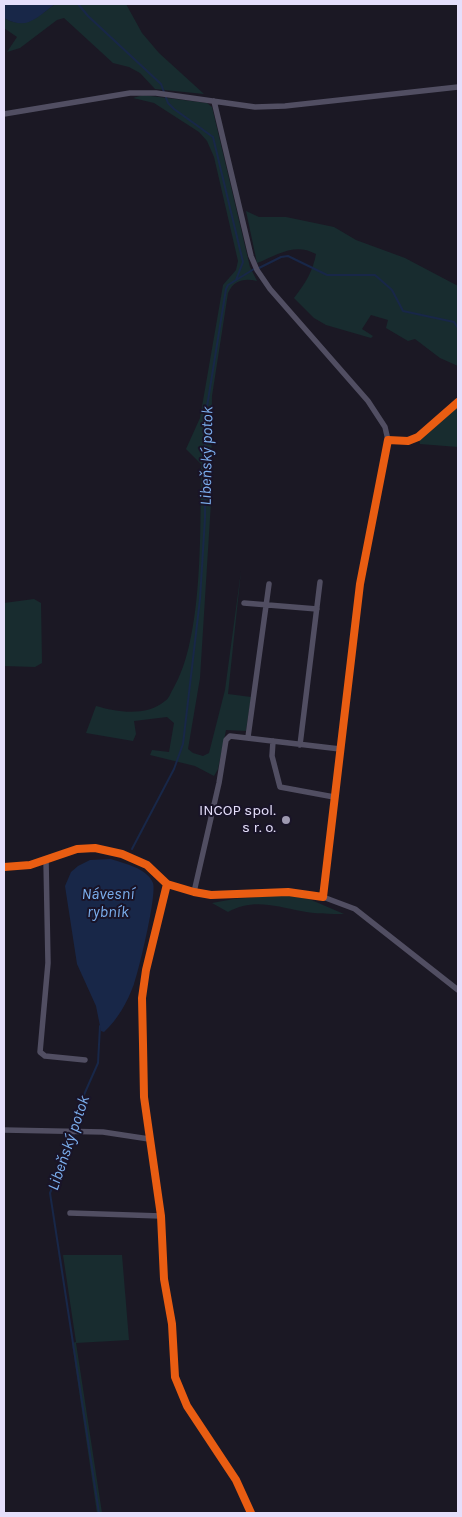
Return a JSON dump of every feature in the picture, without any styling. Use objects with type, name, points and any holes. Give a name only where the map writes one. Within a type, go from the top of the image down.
[{"type":"street","points":[[4,114],[130,92],[161,94],[255,107],[285,106],[458,87]]},
{"type":"street","points":[[214,101],[256,268],[270,289],[368,401],[385,427],[388,440],[360,584],[322,897]]},
{"type":"street","points":[[300,745],[320,582]]},
{"type":"street","points":[[248,737],[269,584]]},
{"type":"street","points":[[244,603],[317,609]]},
{"type":"street","points":[[194,892],[219,783],[226,740],[230,736],[340,749]]},
{"type":"street","points":[[273,741],[272,756],[280,787],[334,797]]},
{"type":"street","points":[[4,867],[30,865],[77,849],[95,848],[122,854],[147,865],[167,884],[194,892],[211,895],[288,892],[322,897],[355,909],[458,990]]},
{"type":"street","points":[[46,860],[48,963],[40,1052],[45,1056],[85,1060]]},
{"type":"street","points":[[167,884],[146,970],[142,998],[144,1097],[161,1216],[164,1279],[172,1324],[177,1385],[194,1419],[217,1450]]},
{"type":"street","points":[[4,1130],[93,1132],[149,1139]]},
{"type":"street","points":[[70,1212],[161,1216]]},
{"type":"green space","points":[[55,4],[126,4],[142,33],[159,53],[204,94],[155,89],[140,73],[129,67],[113,63],[64,18],[57,20],[20,48],[7,52],[17,37],[4,28],[4,18],[19,23],[25,22],[37,17]]},
{"type":"green space","points":[[143,95],[207,103],[212,107],[250,267],[257,281],[240,281],[233,285],[228,293],[212,396],[211,502],[200,678],[188,749],[193,753],[203,756],[209,753],[225,690],[241,571],[228,694],[251,697],[246,731],[226,730],[218,769],[214,776],[195,766],[150,755],[152,750],[169,752],[174,723],[167,717],[134,721],[136,734],[133,741],[86,733],[96,706],[131,712],[149,709],[168,699],[183,667],[195,611],[201,517],[201,464],[186,449],[200,418],[223,285],[236,270],[238,261],[214,157],[207,141],[199,132],[154,103],[133,98]]},
{"type":"green space","points":[[246,211],[259,217],[286,217],[334,227],[356,240],[405,258],[458,286],[458,366],[440,358],[415,339],[408,341],[386,328],[388,320],[371,315],[362,329],[373,336],[371,338],[326,325],[314,318],[294,298],[308,277],[316,254],[301,249],[293,249],[257,263]]},
{"type":"green space","points":[[458,398],[458,447],[420,444],[418,432]]},
{"type":"green space","points":[[34,599],[41,603],[42,663],[35,667],[4,666],[4,603]]},
{"type":"green space","points":[[282,895],[309,899],[344,914],[312,913],[264,904],[246,905],[228,912],[212,903],[234,899]]},
{"type":"green space","points":[[63,1255],[122,1255],[129,1340],[76,1343],[102,1513],[97,1513],[72,1343],[76,1342]]},
{"type":"water","points":[[4,4],[55,4],[37,18],[25,23],[19,23],[4,18]]},
{"type":"water","name":"Návesní rybník","points":[[111,859],[141,870],[150,878],[154,890],[147,933],[134,984],[122,1010],[104,1032],[101,1031],[96,1006],[77,964],[65,886],[71,872],[78,866],[90,860]]},
{"type":"waterway","points":[[78,4],[88,16],[161,84],[168,103],[174,109],[213,137],[243,262],[236,280]]},
{"type":"waterway","name":"Libeňský potok","points":[[259,268],[281,257],[288,256],[327,275],[375,275],[392,290],[403,311],[454,322],[458,328]]},
{"type":"waterway","name":"Libeňský potok","points":[[132,849],[174,769],[183,744],[200,599],[205,518],[205,419],[226,289],[228,285],[254,269]]},
{"type":"waterway","name":"Libeňský potok","points":[[99,1513],[50,1193],[74,1134],[83,1097],[98,1063],[100,1026]]},
{"type":"cycle path","points":[[4,867],[30,865],[77,849],[95,848],[122,854],[147,865],[167,884],[194,892],[211,895],[288,892],[323,897],[360,584],[388,440],[408,441],[418,437],[458,402]]},
{"type":"cycle path","points":[[167,884],[146,970],[142,998],[144,1097],[161,1216],[164,1279],[172,1324],[175,1377],[187,1406],[236,1480],[251,1513]]},
{"type":"place","name":"INCOP spol. s r. o.","points":[[286,820]]}]
